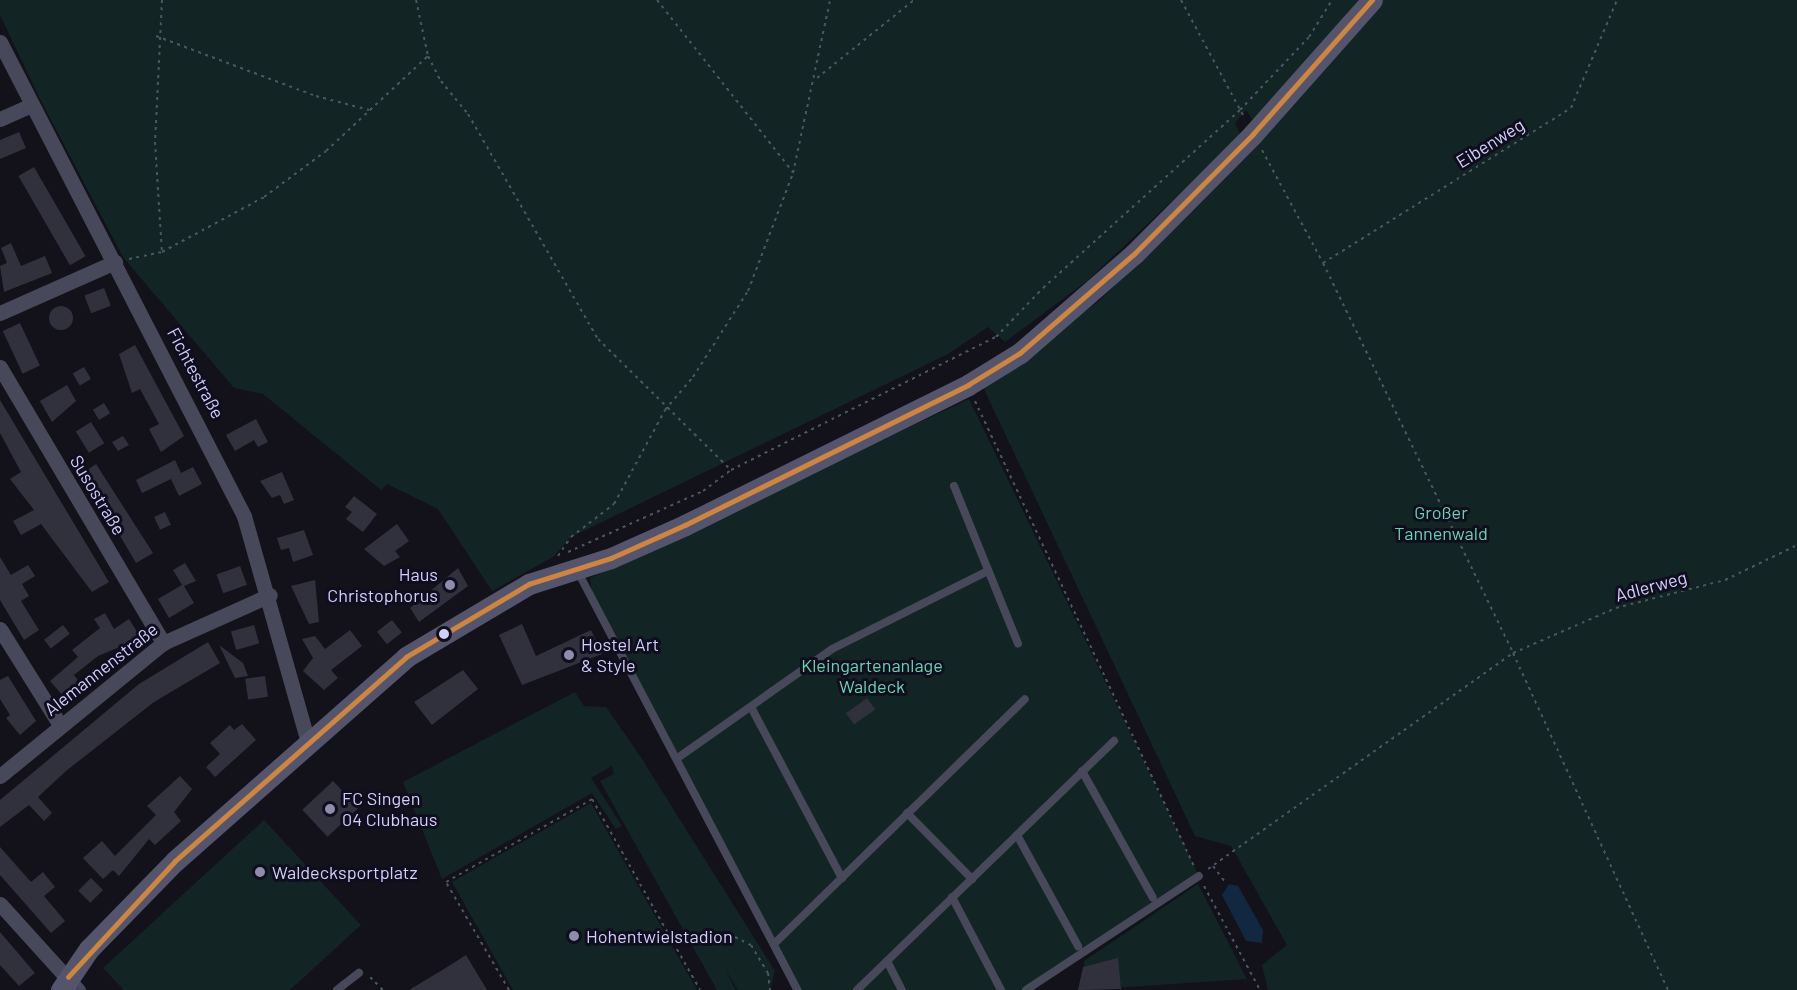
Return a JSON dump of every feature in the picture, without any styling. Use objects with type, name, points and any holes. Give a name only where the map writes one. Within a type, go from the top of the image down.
[{"type":"main road","points":[[69,986],[175,861],[406,657],[529,584],[578,571],[685,525],[968,385],[1020,353],[1134,254],[1253,134],[1372,0]]},
{"type":"street","name":"Fichtestraße","points":[[0,42],[220,461],[270,595],[308,742]]},
{"type":"street","points":[[0,119],[32,105]]},
{"type":"street","points":[[0,313],[115,262]]},
{"type":"street","name":"Susostraße","points":[[0,367],[163,642]]},
{"type":"street","name":"Alemannenstraße","points":[[0,776],[163,642],[270,595]]},
{"type":"street","points":[[0,629],[60,725]]},
{"type":"street","points":[[0,904],[69,986]]},
{"type":"lane","points":[[954,486],[1018,644]]},
{"type":"lane","points":[[578,571],[679,757],[797,990]]},
{"type":"lane","points":[[679,757],[832,649],[988,571]]},
{"type":"lane","points":[[775,944],[1025,699]]},
{"type":"lane","points":[[751,707],[842,878]]},
{"type":"lane","points":[[857,990],[1114,741]]},
{"type":"lane","points":[[1082,771],[1153,898]]},
{"type":"lane","points":[[907,813],[972,879]]},
{"type":"lane","points":[[1017,835],[1078,946]]},
{"type":"lane","points":[[1026,990],[1198,876]]},
{"type":"lane","points":[[952,897],[1001,990]]},
{"type":"lane","points":[[887,961],[902,990]]},
{"type":"lane","points":[[337,990],[359,973]]},
{"type":"path","points":[[162,0],[156,36],[155,142],[162,252]]},
{"type":"path","points":[[416,0],[428,56],[468,114],[598,339],[664,410],[731,470]]},
{"type":"path","points":[[657,0],[793,174]]},
{"type":"path","points":[[571,537],[614,504],[664,410],[693,377],[748,291],[793,174],[817,78],[830,0]]},
{"type":"path","points":[[817,78],[914,0]]},
{"type":"path","points":[[557,558],[703,491],[731,470],[996,337],[1043,288],[1240,110],[1309,37],[1332,0]]},
{"type":"path","name":"Eibenweg","points":[[1513,652],[1323,263],[1571,108],[1617,0]]},
{"type":"path","points":[[156,36],[316,96],[369,110]]},
{"type":"path","points":[[115,262],[162,252],[264,196],[327,151],[428,56]]},
{"type":"path","points":[[968,385],[1198,876],[1260,990]]},
{"type":"path","name":"Adlerweg","points":[[1198,876],[1513,652],[1616,608],[1725,580],[1797,545]]},
{"type":"path","points":[[1513,652],[1668,990]]},
{"type":"path","points":[[509,990],[446,882],[592,799],[700,990]]},
{"type":"path","points":[[1213,866],[1226,883]]},
{"type":"path","points":[[707,938],[735,937],[751,945],[768,973],[770,990]]},
{"type":"path","points":[[359,973],[377,979],[383,990]]},
{"type":"green space","points":[[0,0],[1359,0],[1254,122],[1246,110],[1235,123],[1241,136],[1087,281],[1005,342],[988,327],[948,354],[571,537],[553,557],[492,591],[438,509],[387,484],[381,490],[263,394],[234,388],[123,257],[40,99],[0,15]]},
{"type":"green space","name":"Großer Tannenwald","points":[[1383,0],[1797,0],[1797,990],[1268,990],[1262,965],[1287,945],[1231,846],[1195,836],[983,387],[1099,301],[1252,147]]},
{"type":"green space","name":"Kleingartenanlage Waldeck","points":[[969,399],[1199,876],[1026,990],[797,990],[593,601],[590,578]]},
{"type":"green space","points":[[575,692],[584,706],[606,707],[640,756],[775,971],[770,990],[738,990],[725,969],[736,990],[717,990],[600,781],[614,774],[612,766],[591,778],[622,826],[616,829],[592,793],[442,879],[403,782]]},
{"type":"green space","name":"Hohentwielstadion","points":[[591,803],[697,990],[513,990],[452,882]]},
{"type":"green space","name":"Waldecksportplatz","points":[[264,820],[361,925],[290,990],[124,990],[103,968]]},
{"type":"green space","points":[[1198,884],[1247,979],[1084,990],[1084,961]]},
{"type":"water","points":[[1229,884],[1238,886],[1263,930],[1262,943],[1246,941],[1222,895]]},
{"type":"building","points":[[19,132],[26,148],[0,159],[0,140]]},
{"type":"building","points":[[34,167],[86,256],[70,265],[18,176]]},
{"type":"building","points":[[11,243],[21,266],[45,256],[52,273],[4,292],[0,266],[7,263],[1,248]]},
{"type":"building","points":[[104,288],[111,306],[91,313],[84,296]]},
{"type":"building","points":[[61,306],[69,310],[73,318],[69,326],[61,330],[53,326],[49,318],[53,310]]},
{"type":"building","points":[[20,323],[40,366],[23,374],[3,331]]},
{"type":"building","points":[[135,345],[184,436],[161,452],[149,429],[159,424],[140,389],[132,393],[119,354]]},
{"type":"building","points":[[84,367],[91,379],[80,386],[73,374]]},
{"type":"building","points":[[67,385],[76,401],[52,422],[40,401]]},
{"type":"building","points":[[0,400],[109,582],[92,592],[41,524],[21,535],[13,521],[34,510],[10,479],[21,472],[0,433]]},
{"type":"building","points":[[104,403],[110,413],[99,420],[93,410]]},
{"type":"building","points":[[256,419],[268,442],[258,447],[254,440],[235,451],[226,435]]},
{"type":"building","points":[[91,422],[104,443],[89,453],[76,432]]},
{"type":"building","points":[[123,436],[129,445],[118,451],[112,442]]},
{"type":"building","points":[[175,460],[181,473],[193,467],[202,484],[179,496],[171,479],[142,493],[136,480]]},
{"type":"building","points":[[96,464],[153,553],[136,563],[83,473]]},
{"type":"building","points":[[282,472],[294,500],[284,504],[280,495],[272,498],[260,481]]},
{"type":"building","points":[[354,496],[377,514],[363,532],[346,519],[352,512],[345,507]]},
{"type":"building","points":[[165,512],[171,525],[160,530],[154,517]]},
{"type":"building","points":[[397,524],[409,541],[395,551],[400,557],[384,566],[364,549]]},
{"type":"building","points":[[304,530],[313,555],[293,562],[289,548],[281,550],[277,538]]},
{"type":"building","points":[[0,557],[11,575],[28,565],[35,576],[22,584],[29,596],[21,601],[39,630],[24,640],[0,600]]},
{"type":"building","points":[[185,563],[196,581],[184,586],[194,603],[169,618],[158,599],[182,585],[173,570]]},
{"type":"building","points":[[240,566],[247,585],[223,593],[217,575]]},
{"type":"building","points":[[458,568],[468,586],[419,622],[410,608]]},
{"type":"building","points":[[315,580],[319,622],[309,624],[291,586]]},
{"type":"building","points":[[105,613],[114,629],[129,619],[141,638],[98,656],[74,675],[80,683],[64,697],[50,681],[78,657],[72,650],[100,628],[94,619]]},
{"type":"building","points":[[392,620],[402,633],[387,644],[377,632]]},
{"type":"building","name":"Hostel Art & Style","points":[[522,624],[536,656],[591,630],[602,654],[522,685],[499,635]]},
{"type":"building","points":[[63,625],[70,634],[51,648],[44,640]]},
{"type":"building","points":[[254,625],[259,643],[236,650],[231,632]]},
{"type":"building","points":[[350,630],[362,646],[331,670],[338,678],[324,690],[303,671],[313,658],[302,639],[315,636],[325,649]]},
{"type":"building","points":[[208,642],[220,663],[154,702],[66,771],[38,797],[52,813],[44,821],[29,805],[0,827],[0,800],[139,684]]},
{"type":"building","points":[[219,645],[243,663],[248,676],[235,678]]},
{"type":"building","points":[[463,670],[478,689],[432,725],[414,702]]},
{"type":"building","points":[[8,676],[36,721],[20,735],[6,718],[10,715],[0,699],[0,680]]},
{"type":"building","points":[[265,676],[268,697],[248,700],[245,679]]},
{"type":"building","points":[[867,698],[875,709],[854,725],[846,713]]},
{"type":"building","points":[[242,724],[256,740],[215,777],[206,767],[220,754],[210,743],[230,725],[234,730]]},
{"type":"building","points":[[180,776],[192,789],[174,812],[181,821],[155,845],[149,839],[119,876],[113,870],[103,879],[83,858],[102,841],[115,856],[156,815],[147,806]]},
{"type":"building","name":"FC Singen 04 Clubhaus","points":[[333,781],[358,808],[328,837],[302,810]]},
{"type":"building","points":[[0,847],[31,882],[43,872],[55,887],[44,896],[65,921],[51,933],[0,875]]},
{"type":"building","points":[[91,878],[103,890],[90,903],[78,891]]},
{"type":"building","points":[[0,932],[35,973],[19,986],[0,965]]},
{"type":"building","points":[[466,955],[487,990],[409,990],[444,969]]},
{"type":"building","points":[[1118,958],[1121,989],[1078,990],[1083,967]]},
{"type":"transit line","points":[[68,977],[175,861],[406,657],[529,584],[611,558],[685,525],[968,385],[1020,353],[1134,254],[1253,134],[1372,0]]},
{"type":"place","name":"Haus Christophorus","points":[[450,585]]},
{"type":"place","name":"Hostel Art & Style","points":[[569,655]]},
{"type":"place","name":"FC Singen 04 Clubhaus","points":[[330,809]]},
{"type":"place","name":"Waldecksportplatz","points":[[260,872]]},
{"type":"place","name":"Hohentwielstadion","points":[[574,936]]}]
